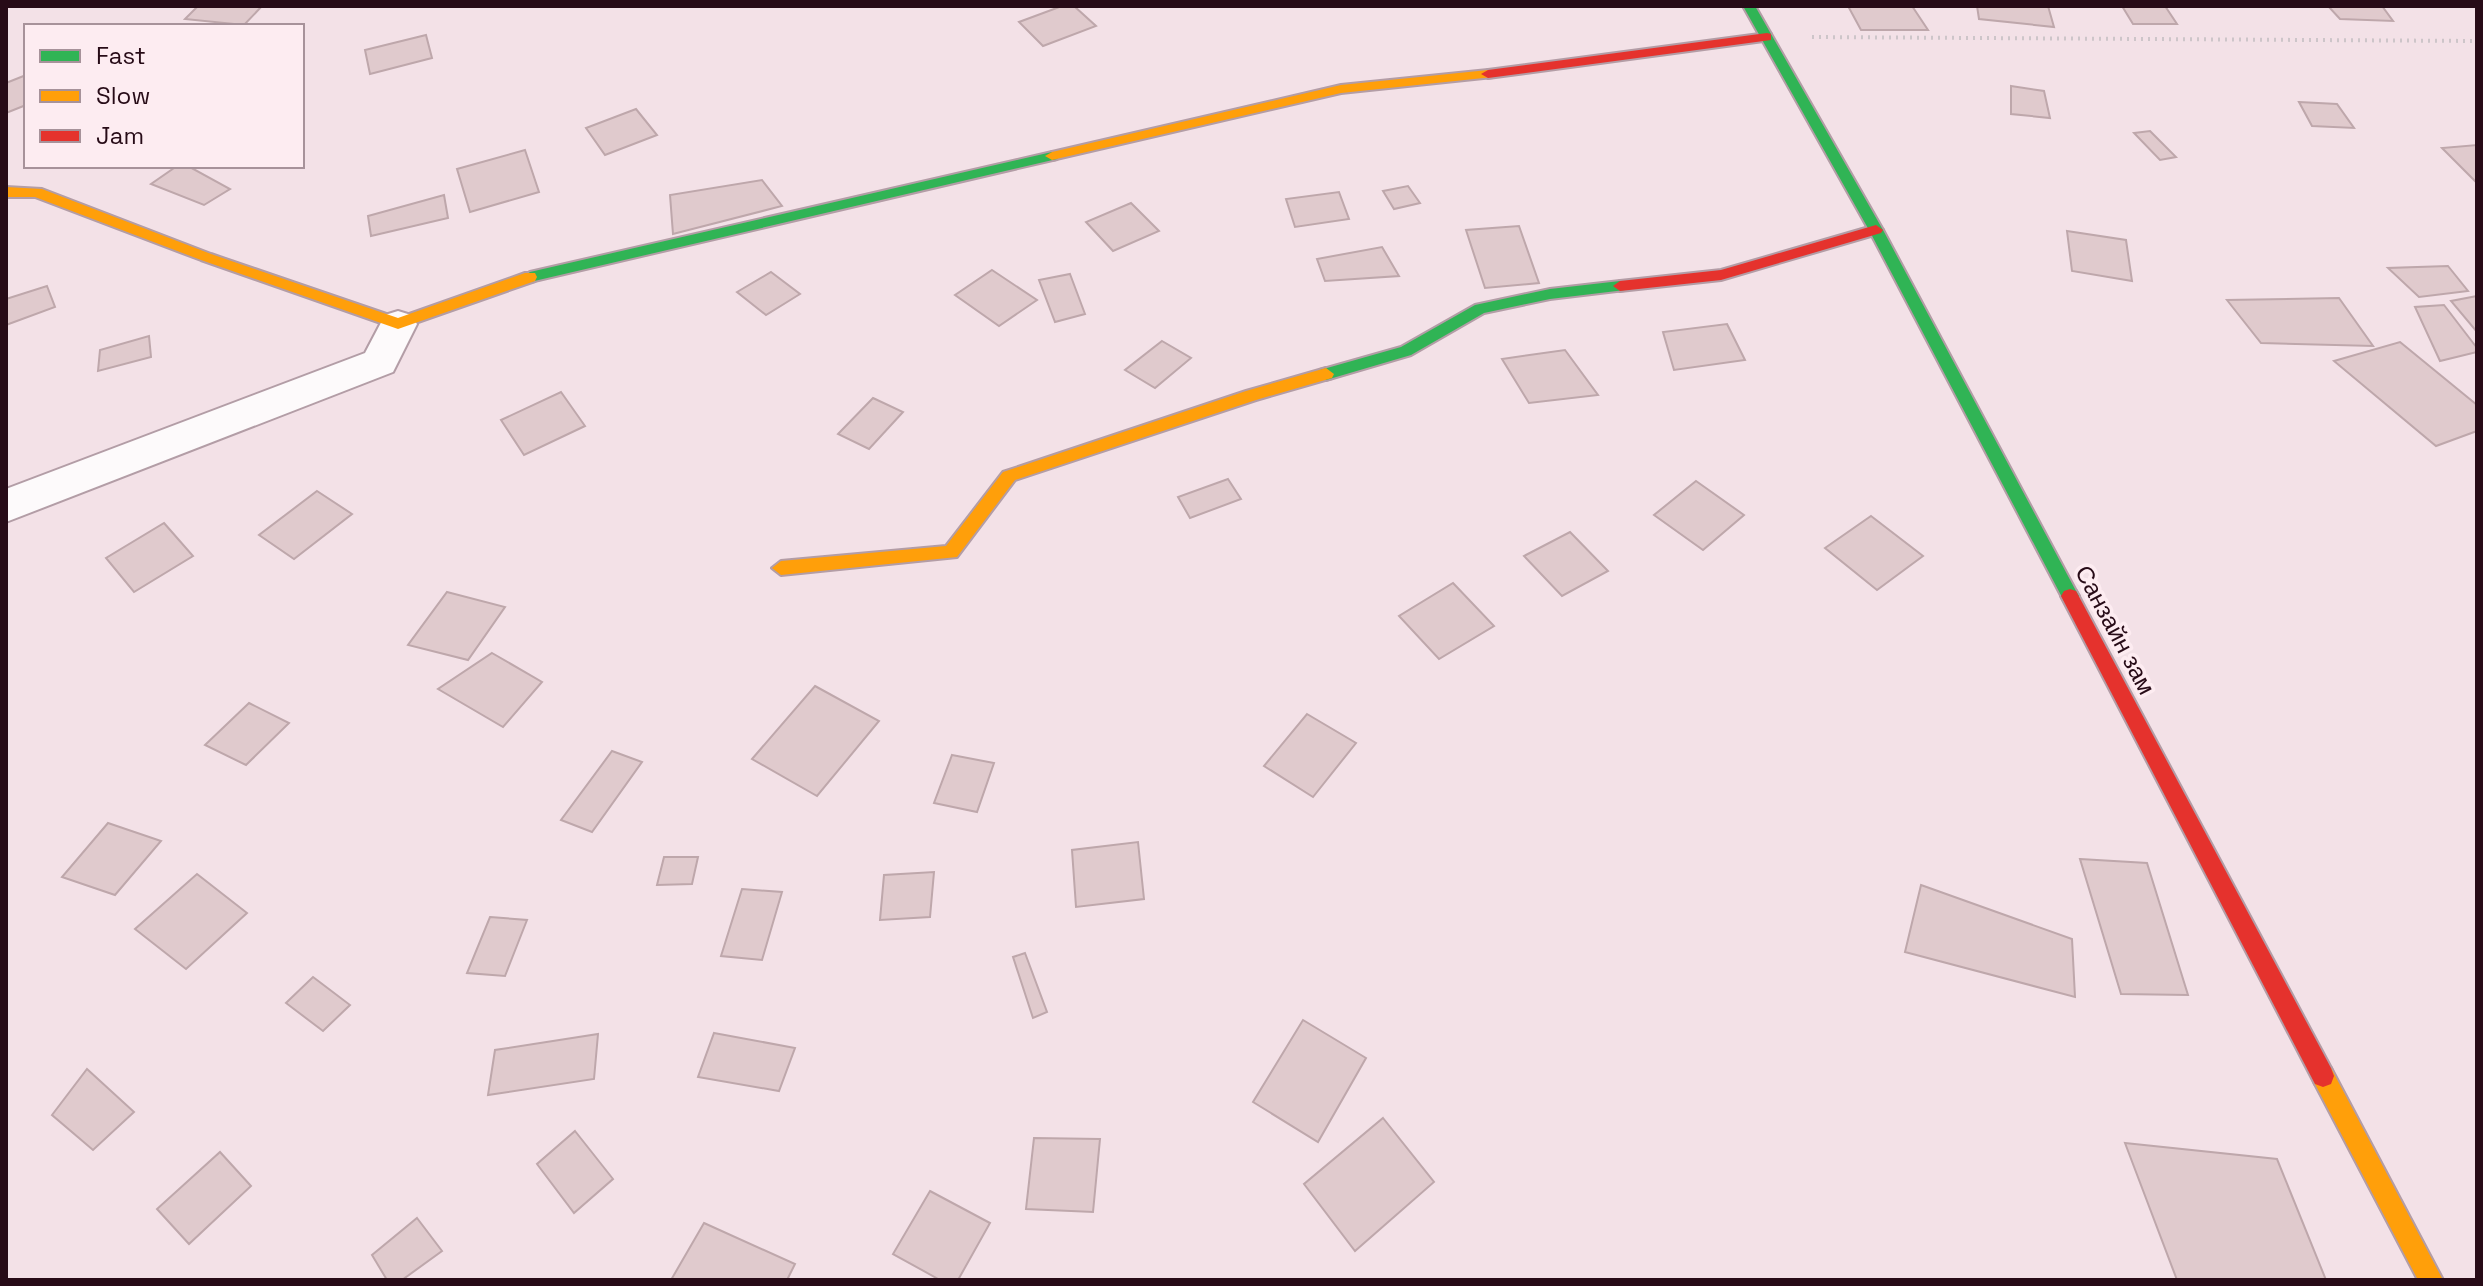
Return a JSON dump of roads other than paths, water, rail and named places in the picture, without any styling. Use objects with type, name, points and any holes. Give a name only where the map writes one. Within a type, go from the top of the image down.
[{"type":"street","name":"Санзайн зам","points":[[1749,6],[1876,230],[2431,1280]]},
{"type":"street","points":[[6,192],[37,192],[206,257],[398,324],[528,277],[1341,89],[1524,71],[1767,37]]},
{"type":"street","points":[[781,568],[951,552],[1009,476],[1252,395],[1406,351],[1480,309],[1550,294],[1721,275],[1876,230]]},
{"type":"street","points":[[6,506],[380,362],[398,324]]}]
